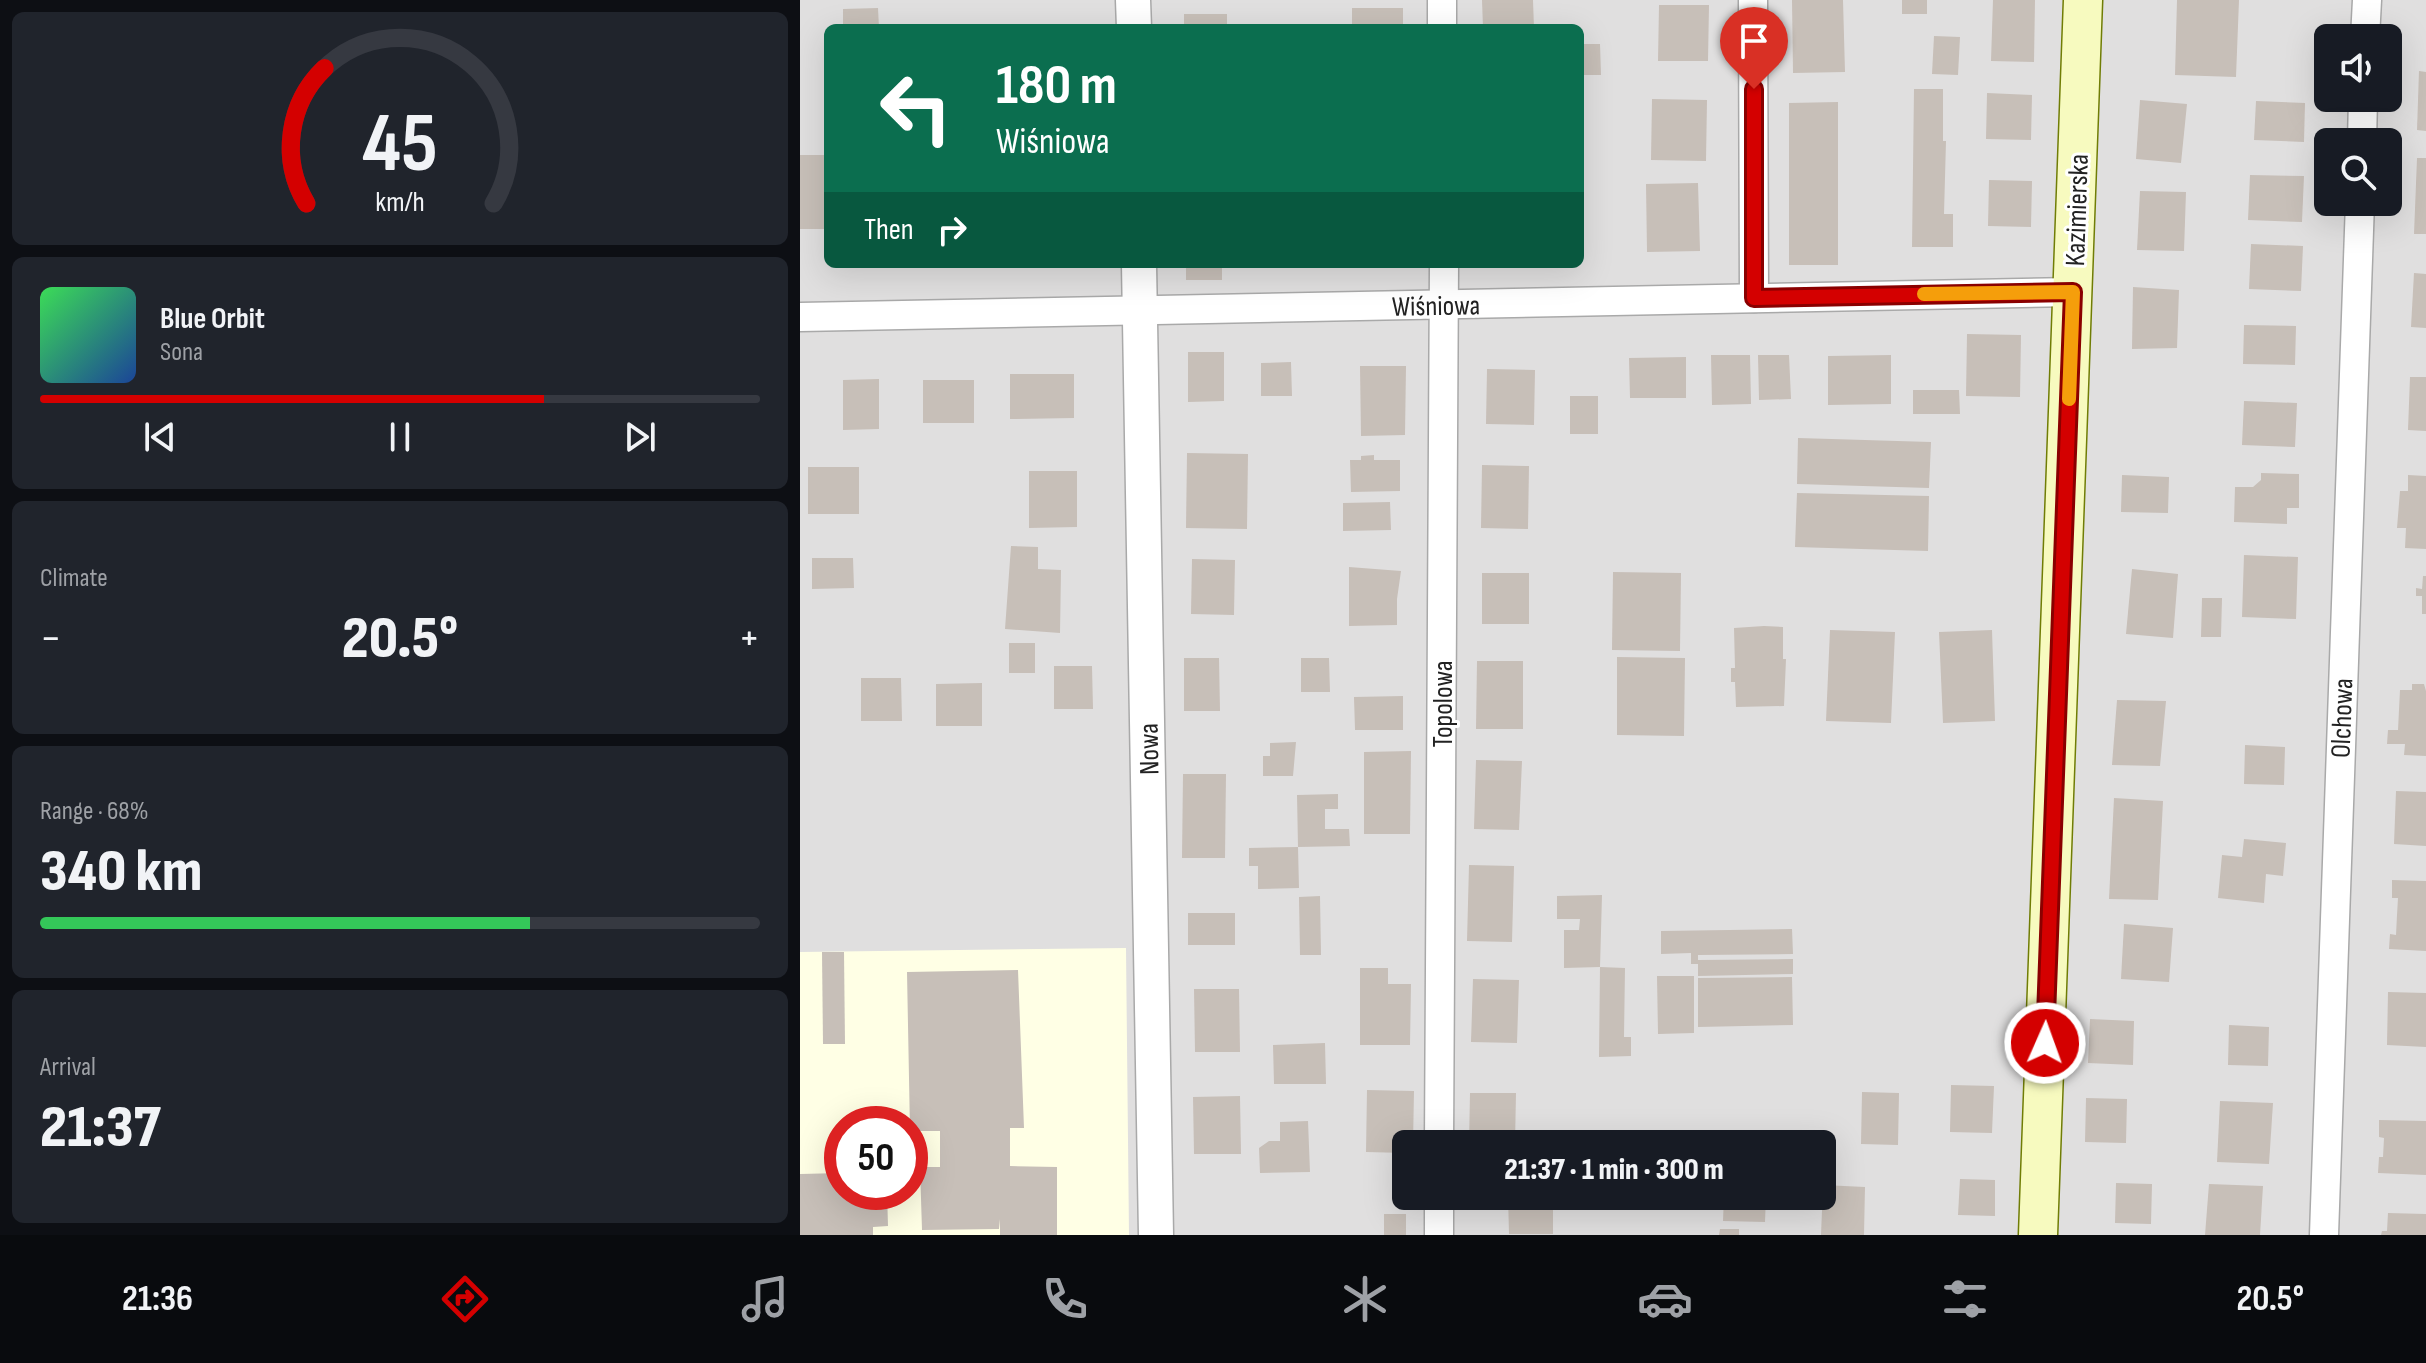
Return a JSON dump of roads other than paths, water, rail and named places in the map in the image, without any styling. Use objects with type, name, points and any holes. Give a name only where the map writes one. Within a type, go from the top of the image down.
[{"type":"main road","name":"Kazimierska","points":[[2038,1235],[2083,0]]},
{"type":"street","points":[[1133,0],[1134,24]]},
{"type":"street","points":[[1442,0],[1442,24]]},
{"type":"street","points":[[1753,0],[1754,298]]},
{"type":"street","points":[[2366,24],[2367,0]]},
{"type":"street","name":"Olchowa","points":[[2324,1235],[2360,216]]},
{"type":"street","name":"Nowa","points":[[1139,268],[1156,1235]]},
{"type":"street","name":"Topolowa","points":[[1439,1130],[1444,268]]},
{"type":"street","name":"Wiśniowa","points":[[800,317],[2073,292]]},
{"type":"street","points":[[1439,1210],[1439,1235]]}]
